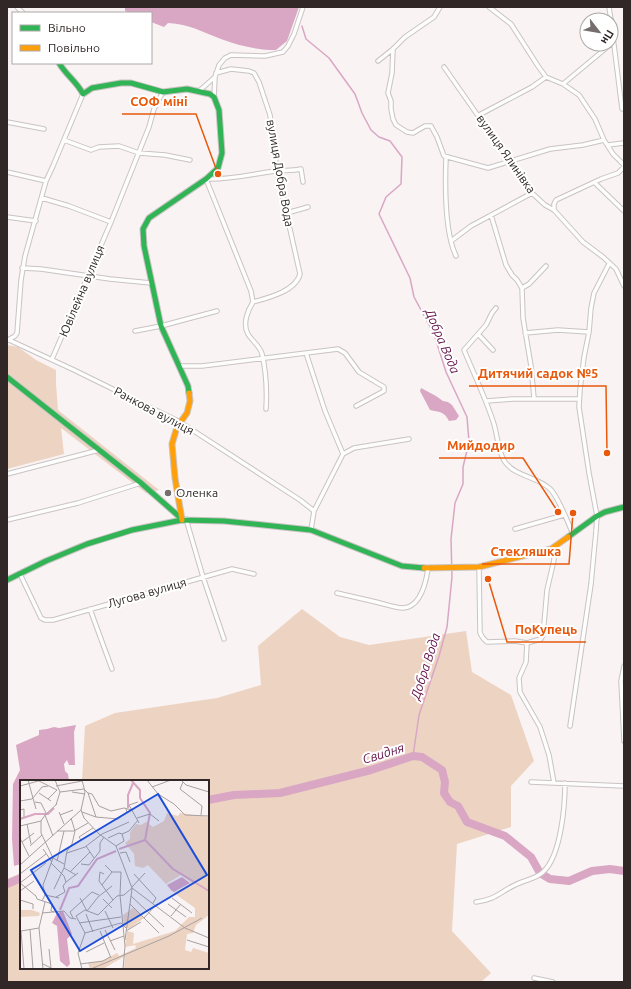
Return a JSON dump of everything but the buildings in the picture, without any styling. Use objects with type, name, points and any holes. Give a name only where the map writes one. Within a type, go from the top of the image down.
[{"type":"street","points":[[203,577],[184,520],[175,478],[172,444],[177,427],[187,413],[190,401],[188,386],[161,326],[144,246],[143,229],[149,218],[206,179],[218,168],[222,153],[220,123],[214,97],[215,75],[219,65],[225,58],[231,55],[265,56],[282,52],[288,46],[294,34],[303,7]]},
{"type":"street","points":[[378,61],[405,37],[434,17],[440,7]]},
{"type":"street","points":[[489,7],[511,24],[546,77],[563,84],[582,99],[595,119],[604,140],[613,154],[624,166],[618,173],[601,179],[556,200],[554,210]]},
{"type":"street","points":[[393,49],[392,73],[388,94],[391,101],[393,119],[396,125],[407,132],[413,133],[426,126],[431,126],[437,137],[446,158],[446,192],[451,241],[456,256]]},
{"type":"street","points":[[563,84],[601,52]]},
{"type":"street","points":[[613,52],[622,109]]},
{"type":"street","points":[[60,64],[64,72],[80,88],[83,94]]},
{"type":"street","name":"вулиця Ялинівка","points":[[444,67],[479,115],[532,193],[545,205],[554,210],[584,242],[616,269],[624,286]]},
{"type":"street","name":"вулиця Добра Вода","points":[[215,75],[232,69],[249,70],[254,73],[259,82],[270,115],[277,171],[300,274],[295,283],[287,289],[268,298],[253,302]]},
{"type":"street","points":[[199,91],[215,75]]},
{"type":"street","points":[[479,115],[532,87],[546,77]]},
{"type":"street","points":[[8,339],[15,336],[17,333],[22,268],[46,182],[83,94],[92,88],[121,83],[131,83],[163,92],[187,89],[210,94],[214,97]]},
{"type":"street","name":"Ювілейна вулиця","points":[[52,360],[111,222],[149,127],[154,109],[163,92]]},
{"type":"street","points":[[7,122],[44,129]]},
{"type":"street","points":[[64,140],[91,150],[99,147],[119,146],[139,152],[190,160]]},
{"type":"street","points":[[446,158],[464,161],[488,168],[550,149],[582,145],[604,140]]},
{"type":"street","points":[[608,145],[624,143]]},
{"type":"street","points":[[206,179],[233,178],[277,171],[290,172],[301,169],[303,182]]},
{"type":"street","points":[[7,172],[46,182]]},
{"type":"street","points":[[206,179],[251,291],[253,302],[247,313],[247,332],[262,353],[266,409]]},
{"type":"street","points":[[595,183],[624,211]]},
{"type":"street","points":[[451,241],[471,226],[532,193]]},
{"type":"street","points":[[42,198],[69,206],[111,222]]},
{"type":"street","points":[[286,213],[308,207]]},
{"type":"street","points":[[491,215],[506,265],[522,288],[521,296],[525,333],[534,398]]},
{"type":"street","points":[[7,217],[36,220]]},
{"type":"street","points":[[570,726],[591,584],[597,516],[588,466],[579,399],[584,357],[589,332],[590,308],[594,293],[609,264]]},
{"type":"street","points":[[522,288],[529,284],[546,266]]},
{"type":"street","points":[[22,268],[41,269],[151,283]]},
{"type":"street","points":[[496,308],[492,312],[486,325],[464,350],[486,401],[496,429],[499,449],[505,462],[512,469],[541,482],[550,488],[573,534]]},
{"type":"street","points":[[135,331],[161,326],[218,311]]},
{"type":"street","points":[[525,333],[558,330],[589,332]]},
{"type":"street","points":[[478,334],[493,350]]},
{"type":"street","name":"Ранкова вулиця","points":[[8,339],[180,422],[300,500],[314,511]]},
{"type":"street","points":[[180,366],[202,366],[333,349],[341,350],[359,372],[384,387],[384,391],[356,406]]},
{"type":"street","points":[[306,353],[325,411],[343,454]]},
{"type":"street","points":[[7,377],[141,483],[184,520]]},
{"type":"street","points":[[486,401],[496,399],[534,398],[579,399]]},
{"type":"street","points":[[311,530],[314,511],[343,454],[354,448],[409,439]]},
{"type":"street","points":[[7,474],[99,450]]},
{"type":"street","points":[[7,520],[78,503],[141,483]]},
{"type":"street","points":[[7,580],[87,544],[132,530],[184,520],[272,525],[311,530],[402,566],[428,569],[479,567],[551,549],[597,516],[605,512],[624,507]]},
{"type":"street","points":[[515,529],[564,515]]},
{"type":"street","points":[[479,567],[480,633],[483,638],[487,642],[515,641],[527,643],[541,639],[543,635],[547,590],[554,560],[554,555],[551,549]]},
{"type":"street","name":"Лугова вулиця","points":[[20,574],[41,618],[45,620],[90,609],[232,569],[254,574]]},
{"type":"street","points":[[337,593],[396,607],[408,607],[420,596],[426,580],[428,569]]},
{"type":"street","name":"Лугова вулиця","points":[[203,577],[224,639]]},
{"type":"street","name":"Лугова вулиця","points":[[90,609],[112,669]]},
{"type":"street","points":[[527,643],[526,662],[519,678],[520,692],[540,727],[549,755],[554,783]]},
{"type":"street","points":[[624,666],[622,673],[624,741]]},
{"type":"street","points":[[531,782],[624,785]]},
{"type":"street","points":[[476,902],[492,899],[516,885],[539,876],[544,872],[549,865],[557,846],[564,811],[565,784]]},
{"type":"street","points":[[534,978],[553,982]]},
{"type":"shaded area","points":[[125,7],[299,7],[287,41],[276,50],[242,46],[183,25],[168,23],[164,27],[152,22],[152,12],[125,11]]},
{"type":"shaded area","points":[[7,345],[18,347],[36,360],[56,370],[58,410],[159,490],[146,493],[61,428],[64,454],[7,469]]},
{"type":"shaded area","points":[[421,388],[452,405],[459,416],[456,420],[449,421],[443,414],[430,410],[420,391]]},
{"type":"shaded area","points":[[302,609],[340,637],[369,645],[466,631],[472,672],[511,695],[534,761],[511,786],[511,827],[457,844],[452,931],[491,973],[481,982],[7,982],[7,879],[20,873],[20,969],[209,969],[209,780],[82,780],[85,726],[115,713],[217,698],[261,685],[258,646]]},
{"type":"shaded area","points":[[76,725],[74,732],[75,765],[69,765],[67,760],[64,764],[69,780],[20,780],[20,864],[14,866],[12,839],[13,784],[20,770],[16,745],[39,735],[39,730],[54,727],[59,728]]},
{"type":"waterway","name":"Добра Вода","points":[[302,26],[306,39],[329,58],[355,94],[362,113],[371,130],[379,137],[390,141],[402,157],[401,184],[386,197],[379,214],[410,278],[414,297],[434,334],[446,372],[467,417],[469,442],[463,467],[463,484],[455,503],[451,539],[452,577],[447,627],[419,715],[413,756]]},
{"type":"waterway","name":"Свидня","points":[[209,800],[234,795],[280,793],[371,770],[413,756],[422,757],[442,770],[445,782],[444,793],[450,802],[458,806],[467,822],[505,836],[531,857],[540,873],[550,879],[569,881],[592,871],[610,869],[624,871]]},
{"type":"waterway","name":"Свидня","points":[[7,884],[20,878]]},
{"type":"traffic: fast","points":[[60,64],[83,94],[92,88],[121,83],[131,83],[163,92],[187,89],[210,94],[214,97],[219,110],[222,153],[218,168],[206,179],[149,218],[143,229],[144,246],[161,326],[188,386],[189,393]]},
{"type":"traffic: fast","points":[[7,377],[141,483],[182,519]]},
{"type":"traffic: fast","points":[[568,537],[597,516],[605,512],[624,507]]},
{"type":"traffic: fast","points":[[7,580],[46,561],[87,544],[132,530],[182,520],[224,521],[311,530],[402,566],[424,568]]},
{"type":"traffic: slow","points":[[182,520],[175,478],[172,444],[177,427],[187,413],[190,401],[189,393]]},
{"type":"traffic: slow","points":[[424,568],[479,567],[551,549],[568,537]]},
{"type":"place","name":"СОФ міні","points":[[218,174]]},
{"type":"place","name":"Дитячий садок №5","points":[[607,453]]},
{"type":"place","name":"Оленка","points":[[168,493]]},
{"type":"place","name":"Мийдодир","points":[[558,512]]},
{"type":"place","name":"Стекляшка","points":[[573,513]]},
{"type":"place","name":"ПоКупець","points":[[488,579]]}]
